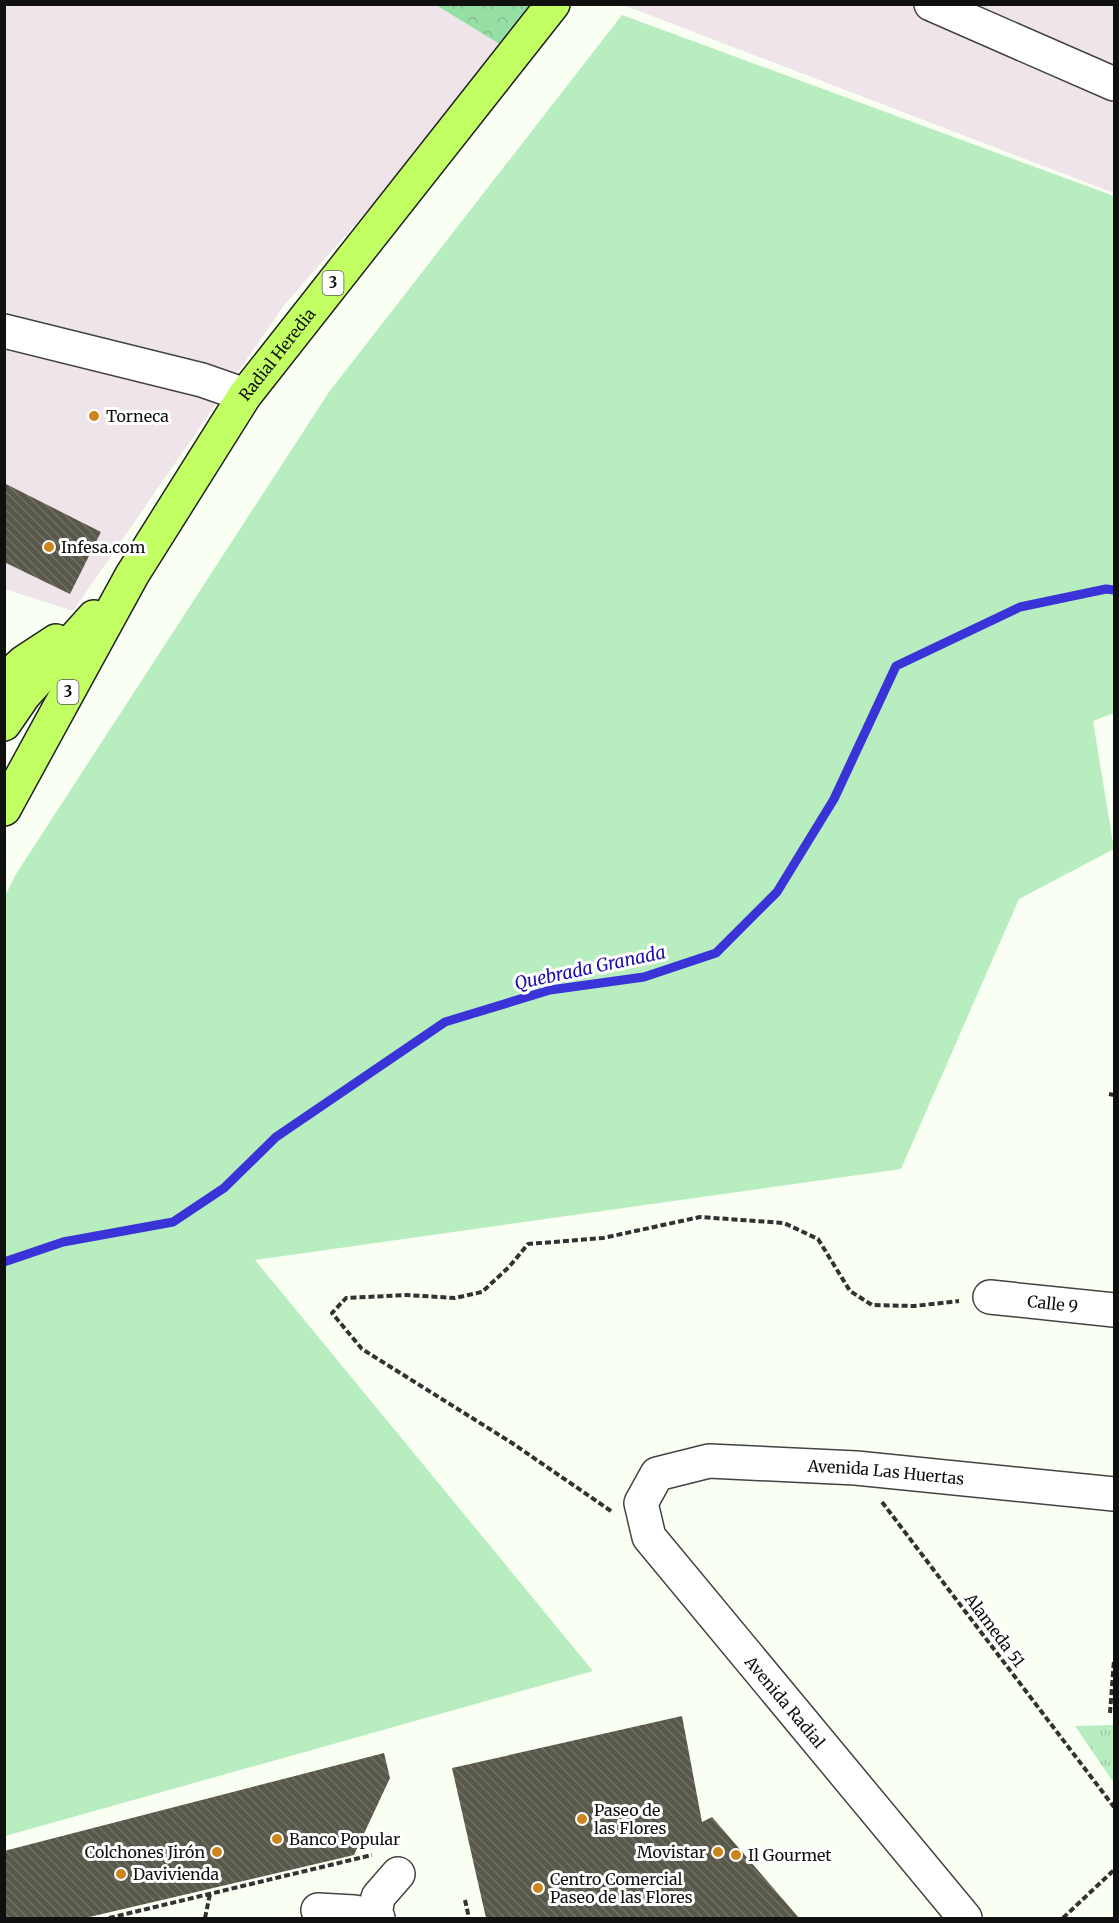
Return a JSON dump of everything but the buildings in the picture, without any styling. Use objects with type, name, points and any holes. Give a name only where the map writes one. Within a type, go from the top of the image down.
[{"type":"main road","name":"Radial Heredia","points":[[4,724],[24,695],[102,615],[132,575],[245,395],[553,4]]},
{"type":"main road","name":"Radial Heredia","points":[[4,809],[102,615]]},
{"type":"main road","points":[[4,680],[24,662],[102,615]]},
{"type":"main road","points":[[4,764],[102,615]]},
{"type":"street","points":[[931,4],[1114,84]]},
{"type":"street","points":[[4,332],[202,380],[245,395]]},
{"type":"street","name":"Calle 9","points":[[990,1297],[1114,1310]]},
{"type":"street","name":"Avenida Las Huertas","points":[[657,1474],[709,1461],[856,1468],[1114,1494]]},
{"type":"street","name":"Avenida Radial","points":[[657,1474],[641,1503],[649,1537],[965,1918]]},
{"type":"street","points":[[318,1910],[354,1912],[376,1917],[378,1898],[398,1874]]},
{"type":"path","points":[[1109,1094],[1114,1095]]},
{"type":"path","points":[[649,1537],[512,1443],[362,1349],[332,1313],[346,1298],[407,1295],[455,1298],[482,1292],[509,1267],[528,1244],[603,1238],[700,1217],[784,1223],[818,1239],[850,1291],[872,1305],[914,1306],[990,1297]]},
{"type":"path","name":"Alameda 51","points":[[856,1468],[1114,1807]]},
{"type":"path","points":[[1110,1713],[1114,1660]]},
{"type":"path","points":[[109,1918],[372,1854]]},
{"type":"path","points":[[1063,1918],[1114,1870]]},
{"type":"path","points":[[205,1918],[210,1894]]},
{"type":"path","points":[[465,1900],[469,1918]]},
{"type":"shaded area","points":[[628,4],[1114,5],[1114,193],[626,6]]},
{"type":"shaded area","points":[[5,5],[436,5],[509,50],[285,304],[73,611],[5,589]]},
{"type":"green space","points":[[436,5],[544,5],[509,50]]},
{"type":"green space","points":[[622,15],[1114,196],[1114,713],[1093,721],[1114,849],[1019,899],[901,1169],[255,1260],[593,1671],[5,1836],[5,896],[16,874],[329,392]]},
{"type":"green space","points":[[1114,1725],[1114,1783],[1075,1726]]},
{"type":"waterway","name":"Quebrada Granada","points":[[4,1262],[63,1242],[173,1222],[224,1188],[276,1137],[445,1022],[550,990],[644,977],[716,953],[777,892],[834,799],[896,666],[1020,607],[1106,589],[1114,590]]},
{"type":"place","name":"Torneca","points":[[94,416]]},
{"type":"place","name":"Infesa.com","points":[[49,547]]},
{"type":"place","name":"Paseo de las Flores","points":[[582,1819]]},
{"type":"place","name":"Banco Popular","points":[[277,1839]]},
{"type":"place","name":"Colchones Jirón","points":[[217,1852]]},
{"type":"place","name":"Movistar","points":[[718,1852]]},
{"type":"place","name":"Il Gourmet","points":[[736,1855]]},
{"type":"place","name":"Davivienda","points":[[121,1874]]},
{"type":"place","name":"Centro Comercial Paseo de las Flores","points":[[538,1888]]}]
